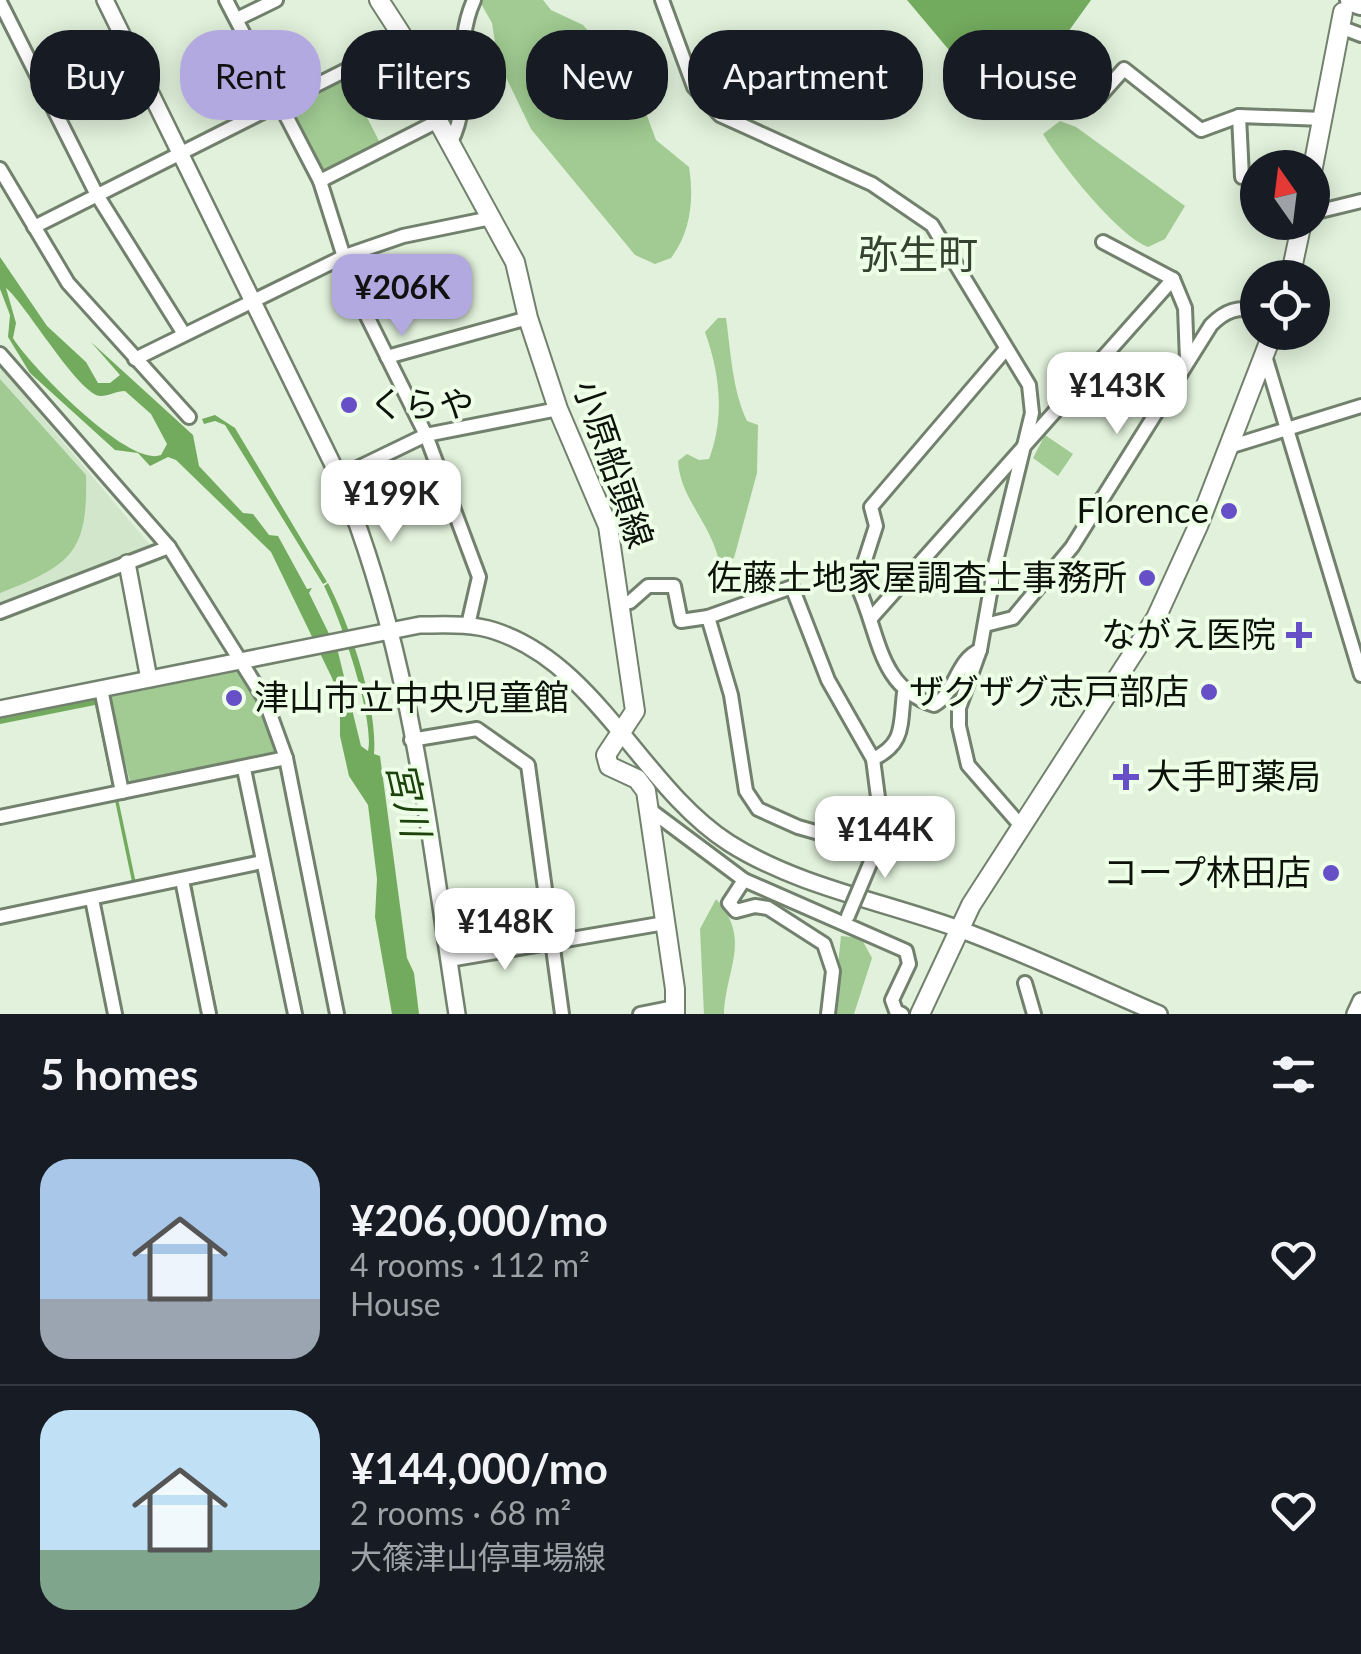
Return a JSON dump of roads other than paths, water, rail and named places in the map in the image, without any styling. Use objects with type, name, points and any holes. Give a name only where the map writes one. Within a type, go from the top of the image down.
[{"type":"main road","name":"小原船頭線","points":[[378,0],[397,30]]},
{"type":"main road","points":[[1317,150],[1349,11]]},
{"type":"main road","name":"小原船頭線","points":[[438,121],[515,262],[528,318],[558,408],[608,526],[635,712],[631,723],[608,746],[610,766],[637,779],[646,791],[675,1011]]},
{"type":"main road","points":[[920,1014],[958,928],[1156,618],[1267,350]]},
{"type":"street","points":[[105,0],[339,477],[369,550],[392,630],[457,1014]]},
{"type":"street","points":[[226,0],[245,30]]},
{"type":"street","points":[[239,18],[276,0]]},
{"type":"street","points":[[451,142],[462,108],[461,31],[474,0]]},
{"type":"street","points":[[662,0],[683,62],[705,102],[737,125],[872,184],[917,211],[946,245],[1028,386],[1032,413],[994,565],[980,650],[959,708],[960,744],[981,784],[1022,826]]},
{"type":"street","points":[[0,2],[97,195],[184,334]]},
{"type":"street","points":[[1349,11],[1361,34]]},
{"type":"street","points":[[1112,83],[1124,70],[1201,130],[1239,116],[1324,119]]},
{"type":"street","points":[[1239,116],[1241,150]]},
{"type":"street","points":[[34,227],[243,120]]},
{"type":"street","points":[[290,120],[320,180],[355,292],[426,435],[479,578],[468,625]]},
{"type":"street","points":[[320,180],[438,121]]},
{"type":"street","points":[[0,169],[68,283],[190,417]]},
{"type":"street","points":[[1330,209],[1361,201]]},
{"type":"street","points":[[135,358],[345,256],[403,236],[491,218]]},
{"type":"street","points":[[1103,242],[1173,280],[1184,308],[1186,360]]},
{"type":"street","points":[[872,617],[1173,280]]},
{"type":"street","points":[[985,625],[1013,618],[1034,597],[1114,484],[1186,360],[1223,313],[1240,307]]},
{"type":"street","points":[[387,357],[528,318]]},
{"type":"street","points":[[980,650],[968,655],[942,701],[934,706],[904,693],[885,664],[872,617],[856,584],[876,526],[871,507],[1006,349]]},
{"type":"street","points":[[0,354],[169,547],[216,616],[265,700],[286,758],[337,1014]]},
{"type":"street","points":[[1265,356],[1361,675]]},
{"type":"street","points":[[1229,446],[1361,406]]},
{"type":"street","points":[[339,477],[426,435],[558,408]]},
{"type":"street","points":[[0,612],[169,547]]},
{"type":"street","points":[[127,563],[149,678]]},
{"type":"street","points":[[622,604],[648,586],[674,586],[681,621],[708,617],[792,587],[816,653],[873,759],[882,828],[847,919]]},
{"type":"street","points":[[708,617],[730,695],[746,791],[758,809],[874,854]]},
{"type":"street","points":[[0,709],[420,624],[468,625],[525,644],[555,665],[669,792],[731,844],[804,878],[958,928],[1159,1014]]},
{"type":"street","points":[[101,689],[122,792]]},
{"type":"street","points":[[873,759],[893,750],[901,735],[904,693]]},
{"type":"street","points":[[410,740],[477,729],[528,765],[562,1014]]},
{"type":"street","points":[[0,817],[286,758]]},
{"type":"street","points":[[244,768],[295,1014]]},
{"type":"street","points":[[649,810],[744,880],[847,919],[906,951],[910,964],[892,1000],[896,1011],[902,1014]]},
{"type":"street","points":[[0,917],[262,862]]},
{"type":"street","points":[[182,880],[208,1014]]},
{"type":"street","points":[[744,880],[731,896],[730,903],[736,911],[755,906],[768,908],[824,944],[833,971],[828,1014]]},
{"type":"street","points":[[92,898],[115,1014]]},
{"type":"street","points":[[449,960],[665,923]]},
{"type":"street","points":[[1025,983],[1034,1014]]},
{"type":"street","points":[[1355,1014],[1361,1001]]},
{"type":"street","points":[[640,1014],[675,1011]]},
{"type":"waterway","points":[[191,888],[194,907]]},
{"type":"waterway","points":[[200,936],[216,1014]]},
{"type":"place","name":"くらや","points":[[349,405]]},
{"type":"place","name":"Florence","points":[[1229,511]]},
{"type":"place","name":"佐藤土地家屋調査士事務所","points":[[1147,578]]},
{"type":"place","name":"ながえ医院","points":[[1299,635]]},
{"type":"place","name":"ザグザグ志戸部店","points":[[1209,692]]},
{"type":"place","name":"津山市立中央児童館","points":[[234,698]]},
{"type":"place","name":"大手町薬局","points":[[1126,777]]},
{"type":"place","name":"コープ林田店","points":[[1331,873]]},
{"type":"district","name":"弥生町","points":[[918,255]]},
{"type":"water label","name":"宮川","points":[[408,799]]}]
